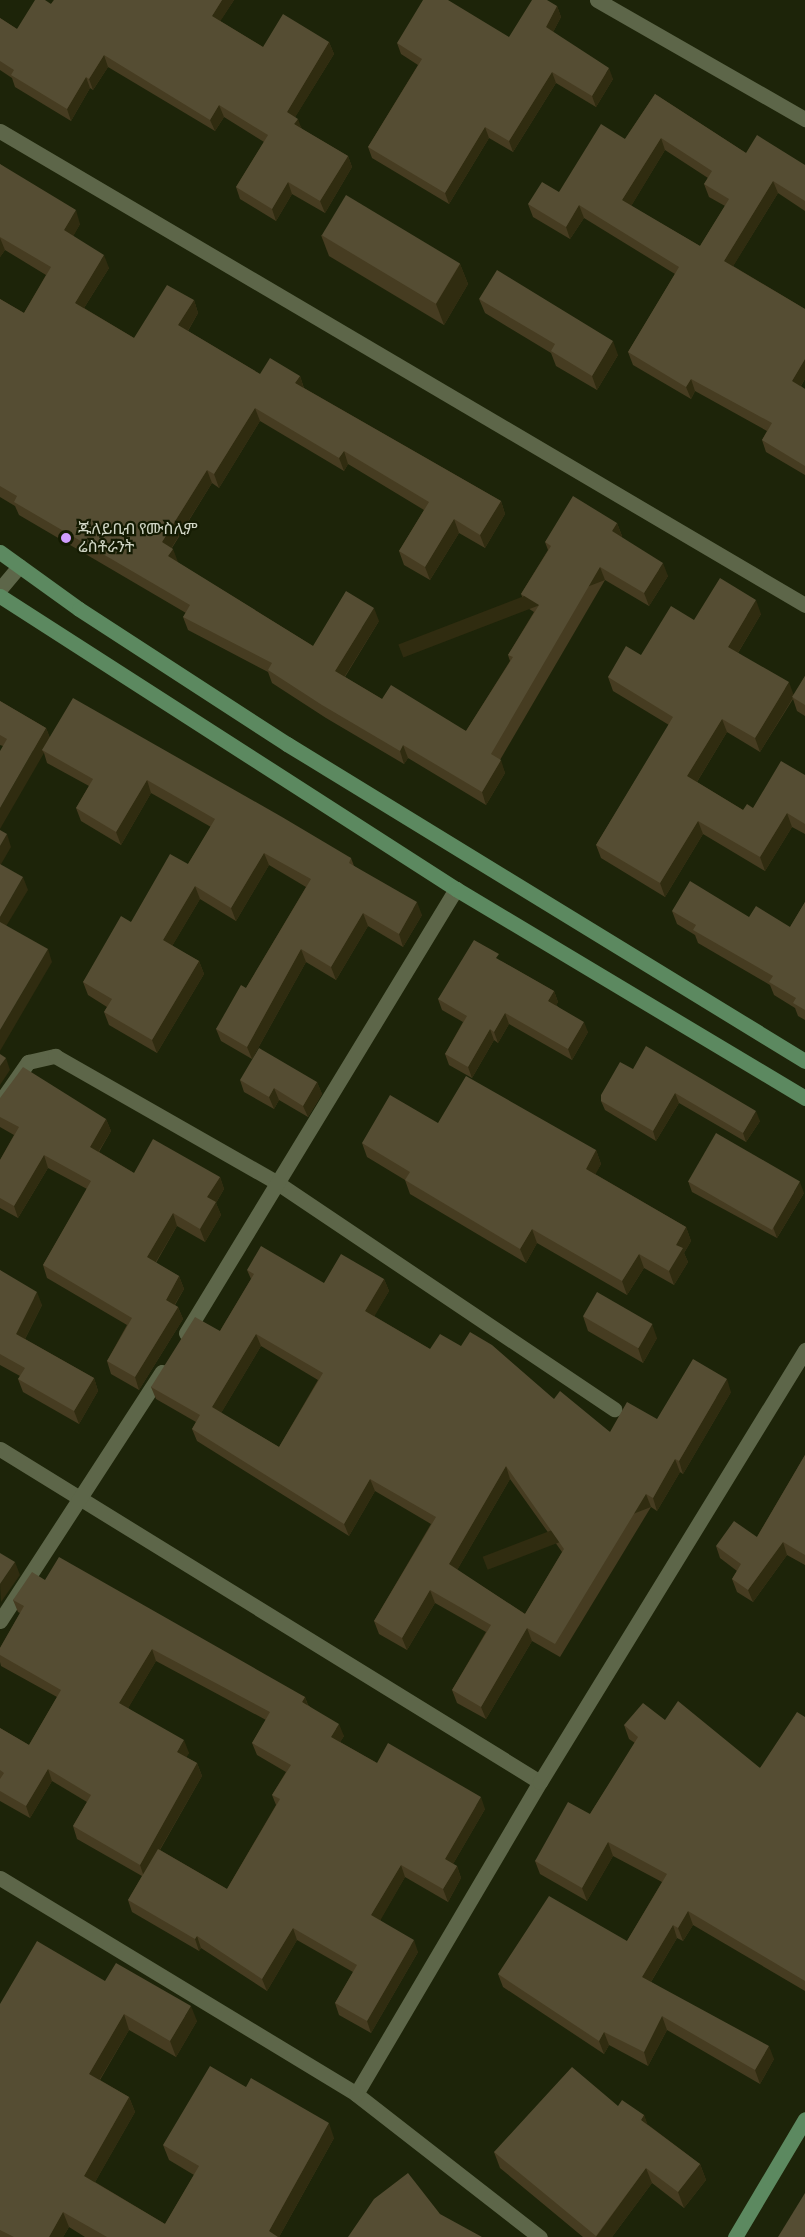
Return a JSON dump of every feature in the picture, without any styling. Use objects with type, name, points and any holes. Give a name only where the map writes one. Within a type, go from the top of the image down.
[{"type":"street","points":[[597,0],[805,119]]},
{"type":"street","points":[[0,131],[805,605]]},
{"type":"street","points":[[0,552],[287,744],[805,1061]]},
{"type":"street","points":[[0,589],[19,566]]},
{"type":"street","points":[[0,596],[456,889],[805,1098]]},
{"type":"street","points":[[0,1621],[83,1498],[279,1184],[456,889]]},
{"type":"street","points":[[0,1102],[28,1062],[55,1056],[279,1184],[614,1409]]},
{"type":"street","points":[[356,2094],[540,1782],[805,1350]]},
{"type":"street","points":[[0,1449],[83,1498],[540,1782]]},
{"type":"street","points":[[0,1878],[356,2094],[540,2237]]},
{"type":"street","points":[[735,2237],[805,2120]]},
{"type":"building","points":[[35,0],[45,0],[51,4],[54,0],[222,0],[212,16],[263,47],[283,14],[329,42],[287,112],[298,119],[294,124],[348,156],[320,201],[288,182],[272,209],[236,187],[268,135],[219,105],[210,120],[104,55],[89,79],[86,77],[67,109],[11,75],[14,70],[0,61],[0,18],[17,29]]},
{"type":"building","points":[[423,0],[448,0],[509,37],[532,0],[547,0],[557,6],[546,27],[609,68],[592,96],[552,72],[509,141],[485,127],[445,193],[368,147],[422,59],[397,43]]},
{"type":"building","points":[[655,94],[746,153],[757,135],[805,165],[805,201],[773,181],[724,261],[805,309],[805,359],[792,381],[805,389],[805,466],[762,440],[772,423],[691,379],[686,387],[628,352],[679,267],[579,205],[566,227],[528,204],[542,182],[559,192],[601,124],[625,139]],"holes":[[[661,138],[712,171],[704,184],[729,199],[700,246],[622,200]]]},
{"type":"building","points":[[0,164],[76,210],[64,230],[104,255],[75,303],[134,338],[167,285],[194,300],[178,325],[260,374],[270,358],[300,376],[295,383],[501,501],[480,535],[454,519],[425,567],[399,551],[429,502],[344,451],[339,458],[255,408],[214,474],[207,470],[162,542],[173,549],[168,556],[313,646],[346,591],[374,608],[335,671],[382,699],[391,685],[466,731],[513,657],[508,655],[539,605],[521,594],[551,546],[545,542],[573,496],[617,523],[612,531],[663,563],[644,593],[600,567],[491,754],[501,760],[482,792],[403,745],[400,751],[268,670],[272,663],[183,617],[190,605],[14,502],[17,496],[0,486],[0,299],[24,313],[51,267],[0,237]]},
{"type":"building","points":[[346,195],[460,264],[436,304],[322,235]]},
{"type":"building","points":[[497,270],[613,341],[592,376],[551,351],[555,344],[479,299]]},
{"type":"building","points":[[720,578],[756,600],[728,647],[789,682],[755,738],[722,719],[687,776],[743,810],[747,804],[753,808],[781,761],[805,775],[805,824],[787,813],[760,857],[698,821],[660,883],[596,845],[673,717],[608,677],[626,646],[641,655],[671,606],[694,620]]},
{"type":"building","points":[[805,676],[805,705],[792,697]]},
{"type":"building","points":[[73,698],[282,817],[351,858],[349,863],[417,902],[399,934],[363,913],[331,967],[301,949],[247,1047],[216,1029],[241,985],[246,988],[311,879],[264,853],[231,908],[195,886],[163,940],[199,961],[152,1040],[104,1012],[112,999],[83,982],[121,916],[131,922],[170,854],[188,864],[215,819],[147,780],[116,832],[76,808],[93,779],[42,750]]},
{"type":"building","points":[[0,701],[46,728],[0,808],[0,751],[7,739],[0,735]]},
{"type":"building","points":[[0,830],[7,834],[0,846]]},
{"type":"building","points":[[0,864],[23,877],[0,917]]},
{"type":"building","points":[[690,881],[749,917],[756,906],[790,927],[805,902],[805,1010],[793,1003],[796,998],[769,982],[773,976],[693,930],[696,925],[672,911]]},
{"type":"building","points":[[0,922],[48,949],[0,1030]]},
{"type":"building","points":[[474,940],[499,954],[496,958],[554,991],[548,1001],[584,1022],[568,1049],[505,1013],[494,1032],[490,1029],[468,1067],[445,1054],[467,1016],[438,999]]},
{"type":"building","points":[[646,1046],[756,1111],[743,1133],[675,1093],[653,1131],[601,1101],[601,1095],[620,1062],[633,1069]]},
{"type":"building","points":[[259,1048],[317,1082],[303,1106],[274,1088],[269,1097],[240,1080]]},
{"type":"building","points":[[0,1054],[6,1058],[0,1066]]},
{"type":"building","points":[[23,1067],[106,1119],[90,1147],[134,1173],[153,1139],[220,1177],[207,1197],[216,1202],[200,1229],[173,1213],[147,1257],[179,1276],[166,1300],[178,1307],[135,1377],[107,1361],[132,1318],[43,1265],[91,1181],[44,1155],[14,1206],[0,1198],[0,1160],[19,1127],[0,1117],[0,1098]]},
{"type":"building","points":[[466,1076],[596,1150],[586,1169],[686,1227],[676,1245],[683,1248],[669,1271],[639,1254],[622,1281],[532,1229],[520,1249],[405,1180],[410,1172],[362,1143],[390,1095],[438,1123]]},
{"type":"building","points":[[716,1133],[800,1182],[772,1230],[688,1181]]},
{"type":"building","points":[[261,1246],[324,1283],[341,1254],[384,1279],[365,1311],[430,1349],[440,1334],[461,1346],[470,1332],[492,1345],[554,1399],[560,1391],[610,1432],[627,1402],[657,1419],[693,1359],[727,1379],[679,1461],[675,1459],[653,1498],[646,1494],[555,1644],[527,1628],[481,1707],[452,1690],[491,1625],[430,1590],[402,1638],[374,1621],[436,1517],[370,1479],[344,1524],[192,1429],[200,1415],[151,1387],[195,1317],[220,1331],[254,1274],[247,1270]],"holes":[[[256,1334],[323,1373],[279,1447],[212,1407]],[[506,1466],[564,1549],[525,1614],[449,1564]]]},
{"type":"building","points":[[0,1270],[37,1292],[16,1334],[94,1378],[74,1411],[18,1379],[25,1368],[0,1354]]},
{"type":"building","points":[[597,1292],[652,1324],[638,1348],[583,1316]]},
{"type":"building","points":[[805,1455],[805,1555],[783,1542],[748,1590],[732,1579],[741,1564],[716,1546],[734,1521],[757,1537]]},
{"type":"building","points":[[0,1553],[15,1562],[0,1584]]},
{"type":"building","points":[[59,1557],[305,1697],[302,1702],[339,1724],[331,1737],[377,1763],[388,1743],[481,1797],[445,1859],[457,1866],[443,1889],[401,1865],[371,1915],[414,1940],[367,2021],[335,2003],[357,1965],[293,1928],[262,1979],[197,1936],[195,1939],[128,1900],[158,1849],[227,1889],[280,1799],[272,1795],[291,1765],[252,1743],[270,1712],[152,1649],[119,1703],[184,1740],[177,1752],[197,1763],[140,1865],[73,1826],[91,1795],[48,1769],[26,1806],[0,1791],[0,1779],[4,1773],[0,1770],[0,1728],[29,1745],[61,1690],[0,1655],[0,1648],[24,1606],[13,1600],[32,1572],[45,1580]]},
{"type":"building","points":[[678,1701],[760,1768],[797,1712],[805,1717],[805,1981],[688,1911],[678,1928],[673,1925],[642,1977],[769,2046],[755,2070],[662,2016],[644,2052],[604,2032],[599,2041],[498,1974],[549,1896],[627,1941],[667,1874],[608,1842],[582,1888],[535,1861],[568,1802],[590,1814],[638,1737],[624,1725],[643,1703],[665,1720]]},
{"type":"building","points":[[37,1941],[105,1981],[116,1963],[191,2006],[170,2041],[124,2014],[89,2074],[129,2097],[84,2176],[165,2224],[199,2166],[163,2145],[210,2066],[246,2087],[251,2078],[329,2123],[269,2231],[278,2237],[107,2237],[63,2212],[49,2237],[14,2237],[0,2230],[0,2004]]},
{"type":"building","points":[[572,2067],[618,2106],[622,2100],[644,2115],[641,2120],[700,2164],[678,2192],[646,2168],[596,2236],[494,2152]]},
{"type":"building","points":[[408,2173],[440,2214],[482,2237],[348,2237],[374,2199]]},
{"type":"building","points":[[805,2193],[805,2237],[778,2237]]},
{"type":"place","name":"ጁለይቢብ የሙስሊም ሬስቶራንት","points":[[66,538]]}]
